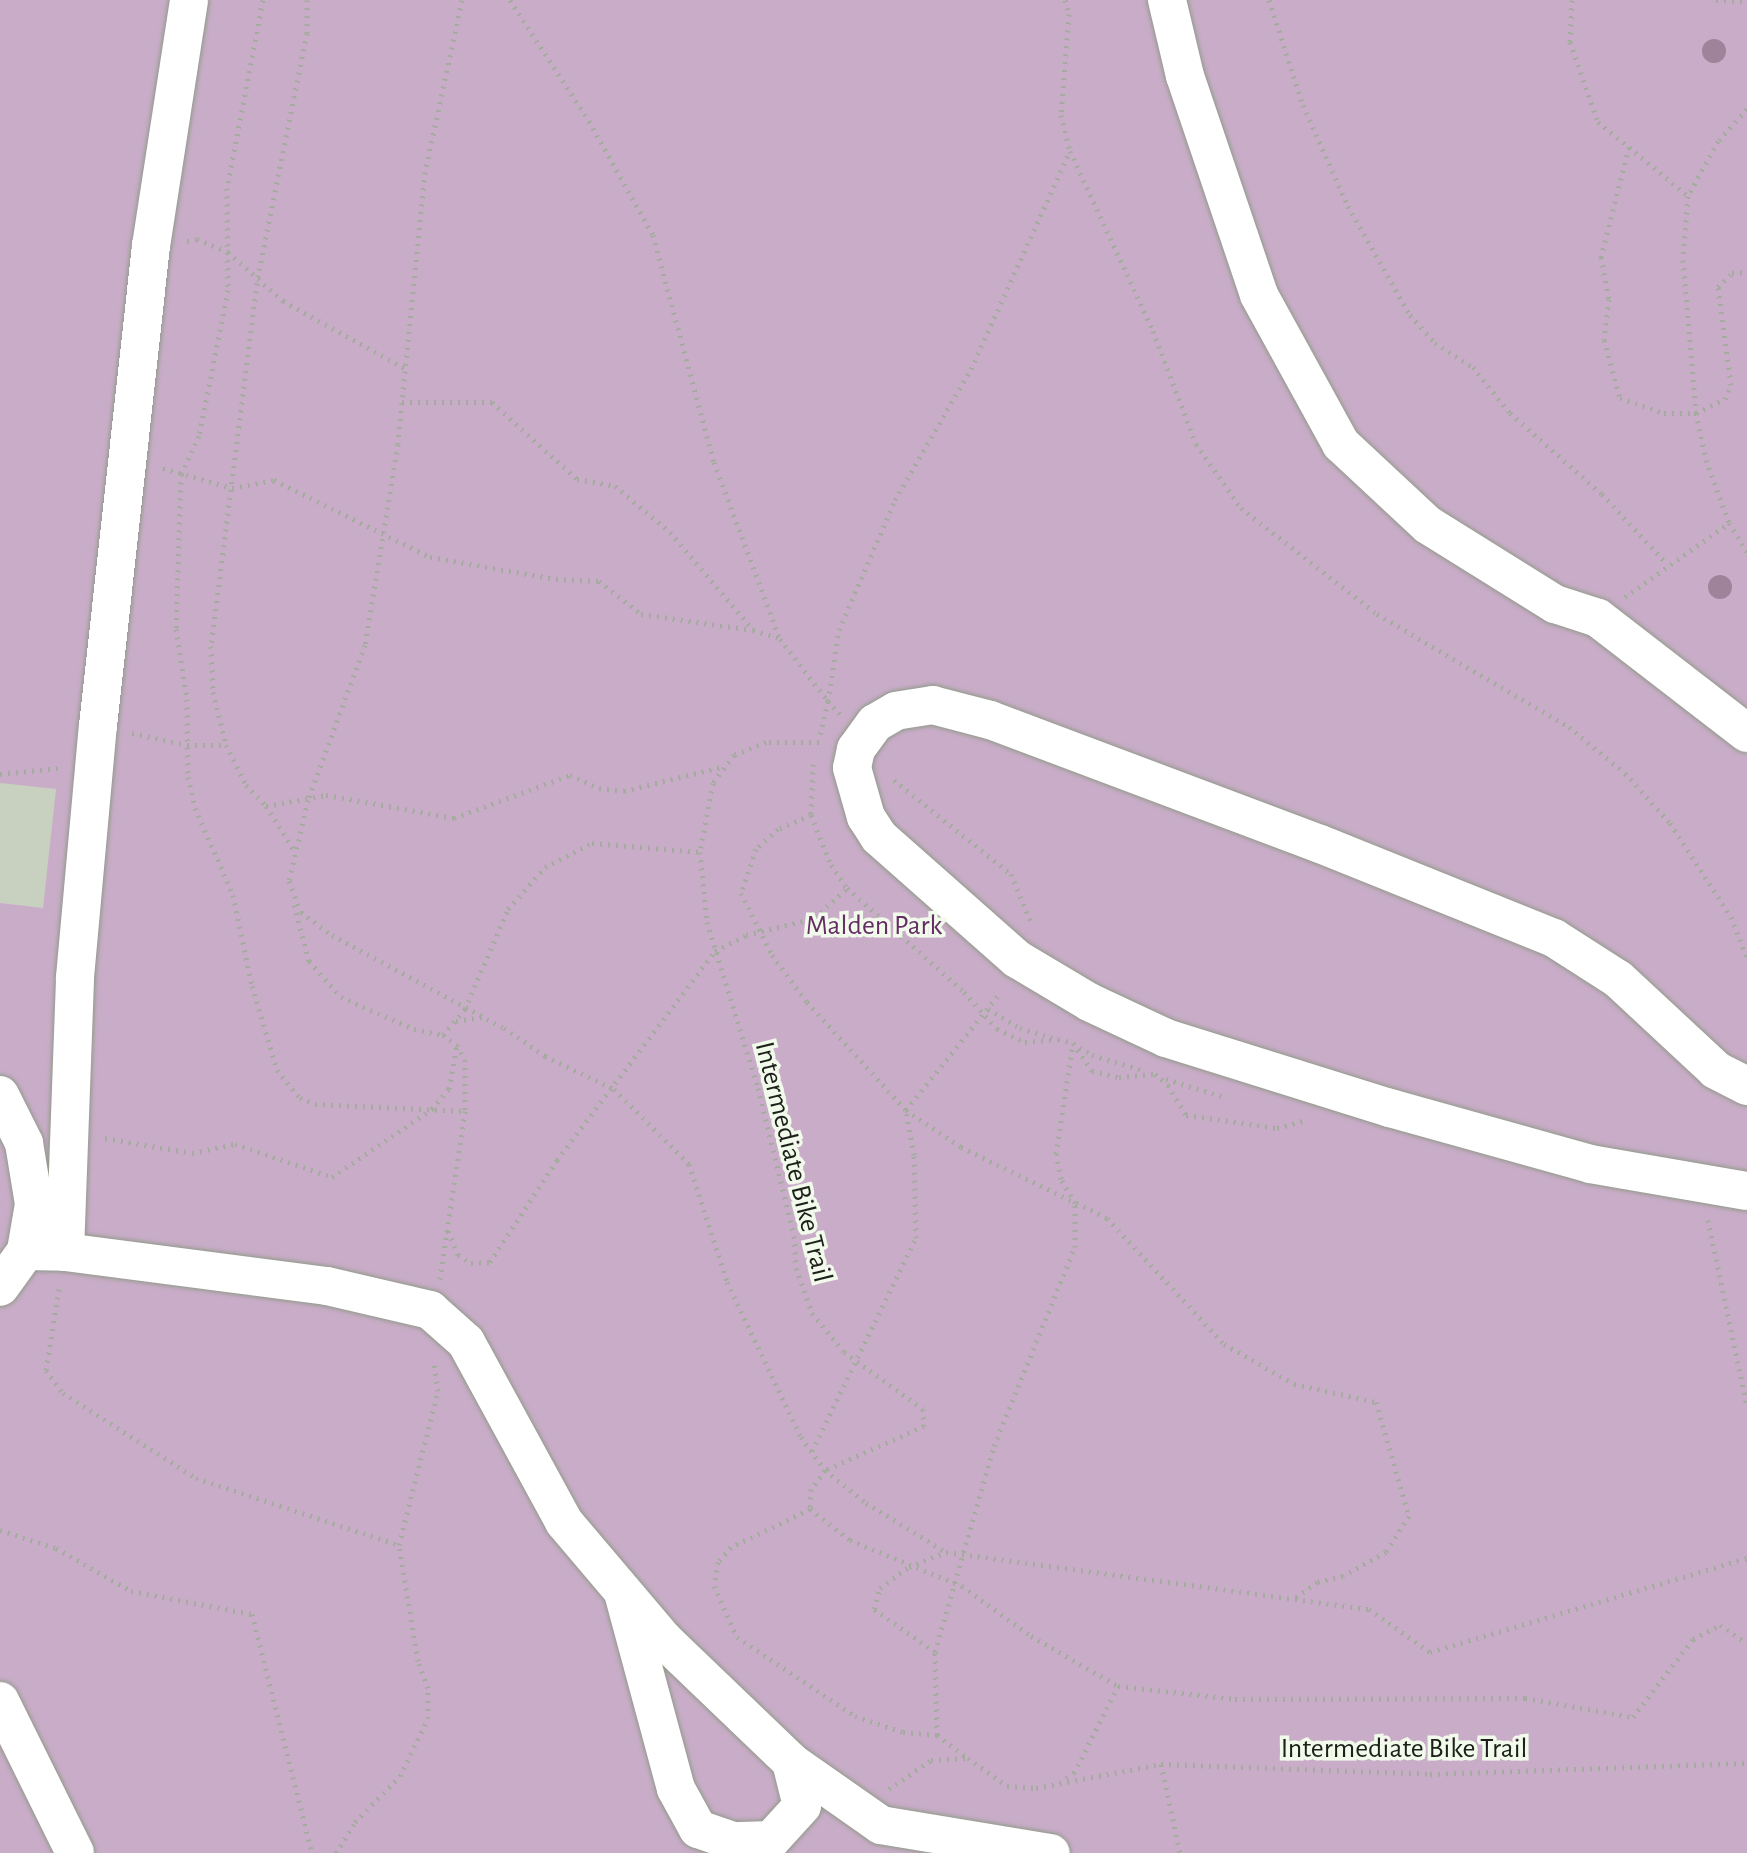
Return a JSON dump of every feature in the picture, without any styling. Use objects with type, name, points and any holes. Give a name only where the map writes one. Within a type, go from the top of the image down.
[{"type":"lane","points":[[65,1252],[75,977],[94,764],[126,454],[189,0]]},
{"type":"lane","points":[[1167,0],[1185,76],[1259,295],[1341,444],[1428,525],[1555,604],[1598,618],[1747,733]]},
{"type":"lane","points":[[1747,1086],[1716,1070],[1618,979],[1554,938],[1320,844],[990,720],[933,705],[896,711],[862,736],[852,768],[866,817],[879,837],[1023,963],[1166,1038],[1590,1164],[1747,1191]]},
{"type":"lane","points":[[0,1095],[24,1143],[34,1204],[26,1251],[0,1287]]},
{"type":"lane","points":[[26,1251],[65,1252],[327,1286],[435,1315],[466,1342],[564,1522],[664,1640],[791,1762],[881,1825],[1051,1853]]},
{"type":"lane","points":[[623,1592],[676,1789],[698,1829],[733,1841],[771,1840],[802,1806],[791,1762]]},
{"type":"lane","points":[[0,1701],[75,1853]]},
{"type":"path","points":[[263,0],[227,188],[228,290],[199,436],[181,474],[176,629],[187,699],[187,745],[195,808],[233,895],[252,986],[277,1070],[300,1098],[315,1104],[465,1111]]},
{"type":"path","points":[[295,851],[266,806],[246,785],[226,745],[213,692],[211,646],[258,275],[307,33],[307,0]]},
{"type":"path","points":[[335,1851],[400,1776],[428,1718],[428,1688],[418,1661],[399,1545],[438,1391],[435,1315],[468,1075],[457,1045],[443,1035],[414,1029],[341,997],[309,961],[292,897],[295,851],[308,800],[365,645],[402,402],[425,172],[462,0]]},
{"type":"path","points":[[510,0],[589,121],[653,235],[714,462],[780,639],[828,701]]},
{"type":"path","points":[[1065,0],[1069,14],[1061,115],[1070,151],[1153,331],[1196,444],[1241,508],[1377,614],[1569,727],[1625,773],[1670,823],[1731,917],[1747,958]]},
{"type":"path","points":[[1269,0],[1309,120],[1348,206],[1410,315],[1435,343],[1473,367],[1510,413],[1602,494],[1667,564]]},
{"type":"path","points":[[1572,0],[1570,42],[1598,122],[1688,196]]},
{"type":"path","points":[[1716,0],[1747,2]]},
{"type":"path","points":[[1747,109],[1718,141],[1688,196],[1683,260],[1696,413],[1729,523],[1747,552]]},
{"type":"path","points":[[1629,147],[1601,257],[1609,299],[1604,340],[1620,398],[1664,413],[1696,413],[1725,399],[1731,385],[1718,287],[1732,273],[1747,272]]},
{"type":"path","points":[[266,806],[326,795],[454,818],[570,775],[599,788],[624,791],[726,766],[734,755],[766,742],[819,742],[839,630],[889,515],[971,369],[1070,151]]},
{"type":"path","points":[[228,252],[258,275],[283,301],[406,369]]},
{"type":"path","points":[[402,402],[492,402],[577,479],[615,486],[670,532],[753,630]]},
{"type":"path","points":[[126,454],[232,488],[274,480],[430,557],[556,579],[599,581],[641,614],[753,630],[780,639]]},
{"type":"path","points":[[1598,618],[1667,564],[1729,523]]},
{"type":"path","points":[[98,726],[187,745],[226,745]]},
{"type":"path","points":[[812,1452],[854,1359],[916,1238],[914,1155],[906,1110],[1023,963],[1031,922],[1011,874],[889,775],[862,736]]},
{"type":"path","points":[[0,774],[94,764]]},
{"type":"path","name":"Intermediate Bike Trail","points":[[726,766],[713,783],[700,852],[715,951],[758,1088],[794,1236],[796,1268],[812,1313],[854,1359],[923,1409],[924,1426],[825,1470]]},
{"type":"path","points":[[811,815],[778,829],[756,849],[741,893],[761,934],[807,1002],[906,1110],[961,1147],[1107,1218],[1224,1344],[1294,1384],[1376,1402],[1409,1516],[1386,1552],[1343,1576],[1317,1582],[1293,1599]]},
{"type":"path","points":[[443,1035],[465,1009],[508,909],[545,867],[592,843],[700,852]]},
{"type":"path","points":[[448,1230],[458,1255],[471,1263],[490,1262],[557,1160],[614,1089],[715,951],[815,918],[847,888]]},
{"type":"path","points":[[292,897],[301,912],[332,935],[482,1017],[545,1056],[614,1089],[689,1164],[727,1282],[777,1394],[812,1452],[825,1470],[866,1503],[946,1552],[1369,1609],[1430,1652],[1747,1558]]},
{"type":"path","points":[[988,1009],[1020,1028],[1056,1039]]},
{"type":"path","points":[[455,1022],[482,1017]]},
{"type":"path","points":[[937,1735],[935,1652],[962,1555],[994,1446],[1075,1247],[1075,1203],[1061,1179],[1056,1154],[1073,1043]]},
{"type":"path","points":[[69,1138],[124,1139],[192,1153],[235,1144],[332,1177],[432,1109],[449,1089],[457,1045]]},
{"type":"path","points":[[65,1252],[46,1370],[63,1393],[196,1478],[399,1545]]},
{"type":"path","points":[[810,1509],[811,1489],[825,1470]]},
{"type":"path","name":"Intermediate Bike Trail","points":[[1747,1643],[1720,1625],[1693,1639],[1633,1717],[1525,1698],[1235,1699],[1118,1686],[1031,1636],[955,1583],[909,1567],[850,1540],[810,1509],[731,1547],[718,1562],[714,1586],[737,1637],[855,1716],[903,1732],[937,1735],[1007,1786],[1036,1788],[1063,1780],[1161,1764],[1430,1774],[1747,1763]]},
{"type":"path","points":[[0,1530],[56,1548],[131,1591],[252,1614],[312,1853]]},
{"type":"path","points":[[935,1652],[874,1609],[880,1588],[909,1567],[946,1552]]},
{"type":"path","points":[[1063,1780],[1074,1773],[1118,1686]]},
{"type":"path","points":[[864,1812],[903,1776],[931,1760],[968,1758]]},
{"type":"path","points":[[1161,1764],[1180,1853]]},
{"type":"green space","name":"Malden Park","points":[[0,0],[1747,0],[1747,1853],[0,1853]]},
{"type":"building","points":[[0,783],[56,789],[43,908],[0,903]]}]
